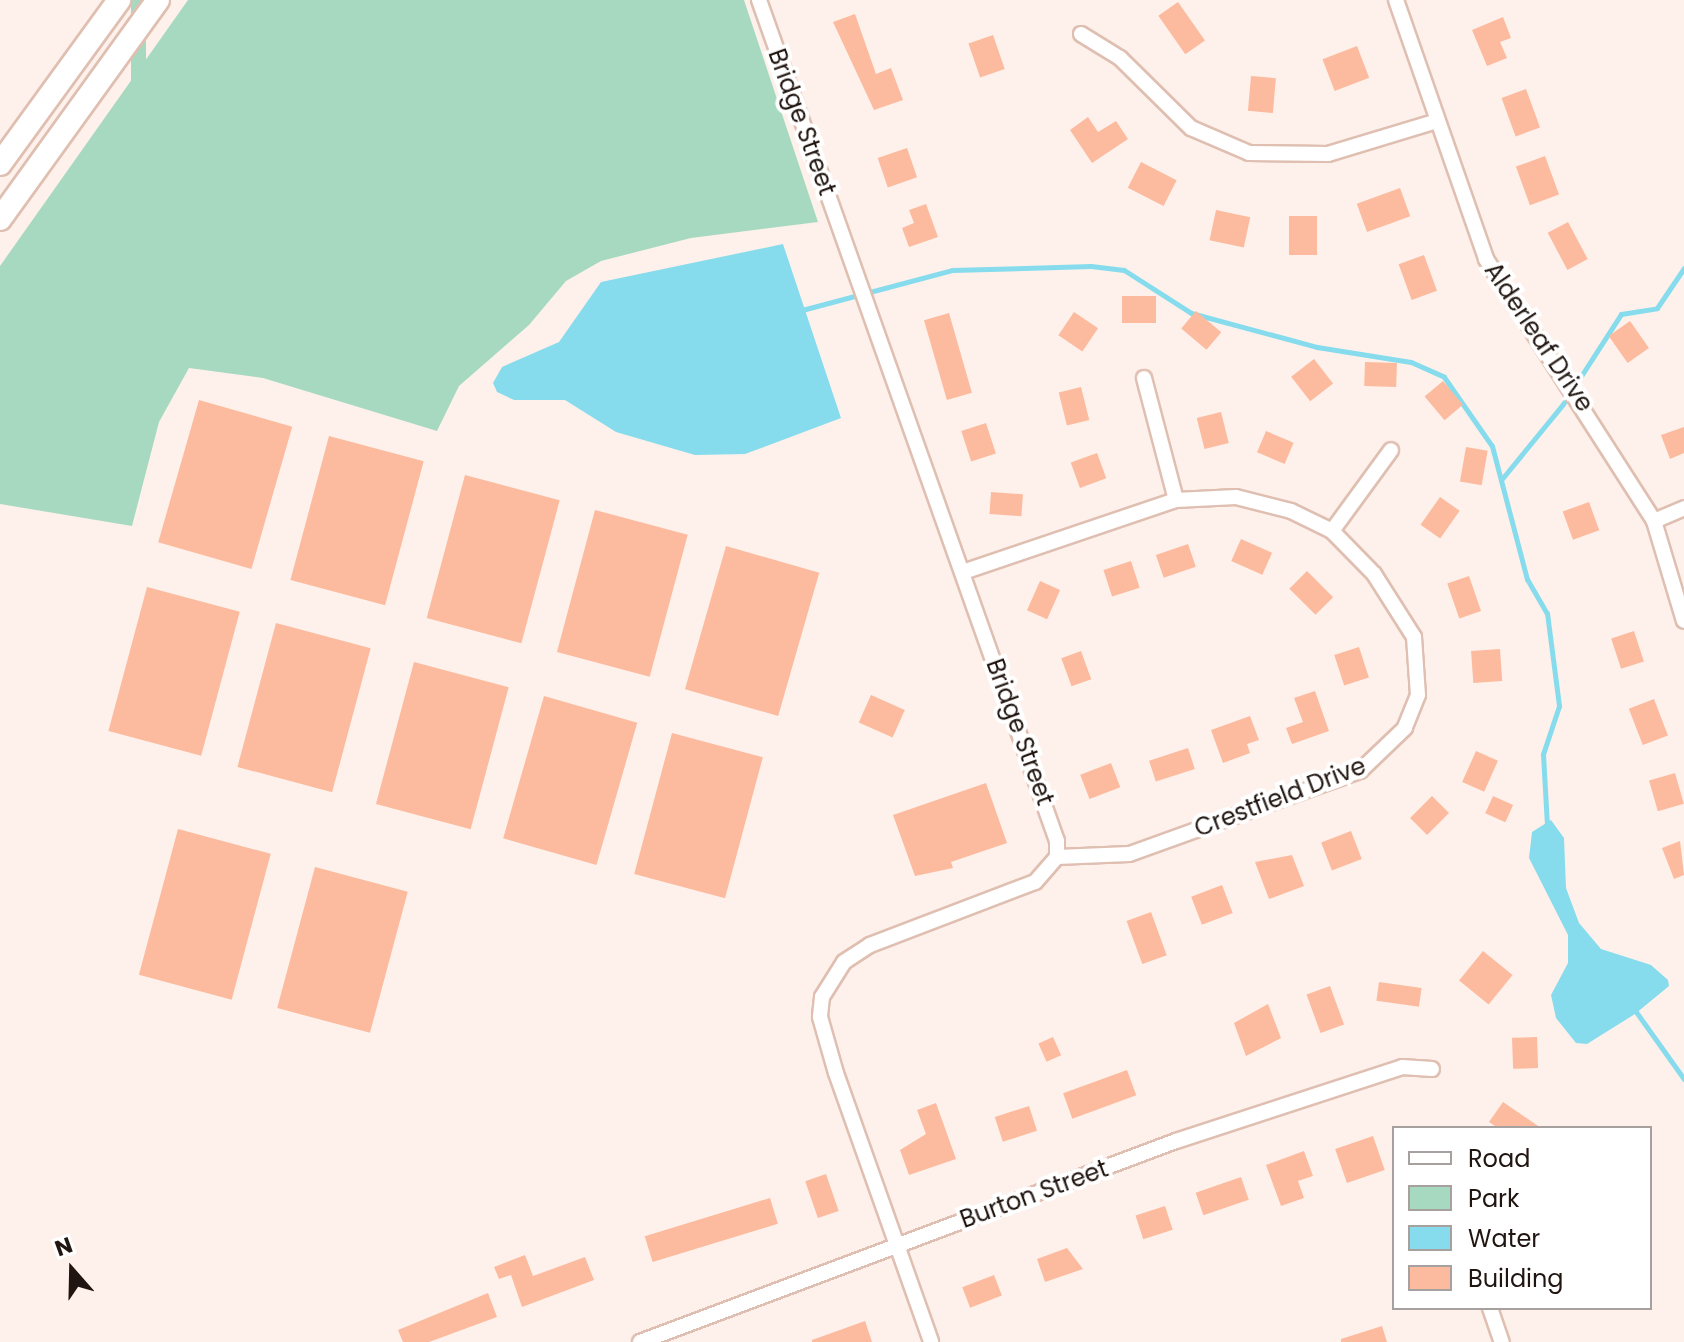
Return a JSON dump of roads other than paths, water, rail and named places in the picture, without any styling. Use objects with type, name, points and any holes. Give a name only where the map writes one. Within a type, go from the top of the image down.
[{"type":"highway","points":[[0,164],[119,0]]},
{"type":"highway","points":[[0,219],[158,0]]},
{"type":"street","name":"Bridge Street","points":[[759,0],[1045,796],[1057,857]]},
{"type":"street","name":"Alderleaf Drive","points":[[1396,0],[1434,122],[1486,259],[1654,521],[1684,621]]},
{"type":"street","points":[[1081,34],[1120,58],[1191,128],[1249,153],[1328,154],[1434,122]]},
{"type":"street","points":[[1144,378],[1176,500]]},
{"type":"street","points":[[1332,531],[1391,450]]},
{"type":"street","name":"Crestfield Drive","points":[[963,572],[1176,500],[1236,497],[1291,511],[1332,531],[1374,574],[1414,637],[1418,695],[1405,728],[1385,753],[1323,786],[1129,854],[1057,857]]},
{"type":"street","points":[[1654,521],[1684,508]]},
{"type":"street","points":[[931,1342],[825,1040],[820,1017],[828,981],[870,945],[1035,882],[1057,857]]},
{"type":"street","name":"Burton Street","points":[[640,1342],[1176,1141],[1402,1067],[1432,1069]]},
{"type":"street","points":[[1491,1310],[1502,1342]]},
{"type":"water","points":[[783,244],[841,418],[745,454],[695,455],[616,432],[565,400],[514,400],[497,392],[493,383],[502,367],[559,342],[601,282]]},
{"type":"water","points":[[1551,820],[1564,838],[1566,888],[1579,923],[1601,949],[1651,965],[1668,980],[1669,986],[1635,1014],[1587,1044],[1576,1043],[1556,1018],[1551,995],[1568,963],[1568,935],[1529,858],[1532,832]]},
{"type":"waterway","points":[[802,310],[952,270],[1091,266],[1124,270],[1191,313],[1317,347],[1411,362],[1444,377],[1492,446],[1527,579],[1547,613],[1559,706],[1543,754],[1547,826]]},
{"type":"waterway","points":[[1501,480],[1563,404],[1621,314],[1657,308],[1684,268]]},
{"type":"waterway","points":[[1634,1009],[1684,1079]]}]
